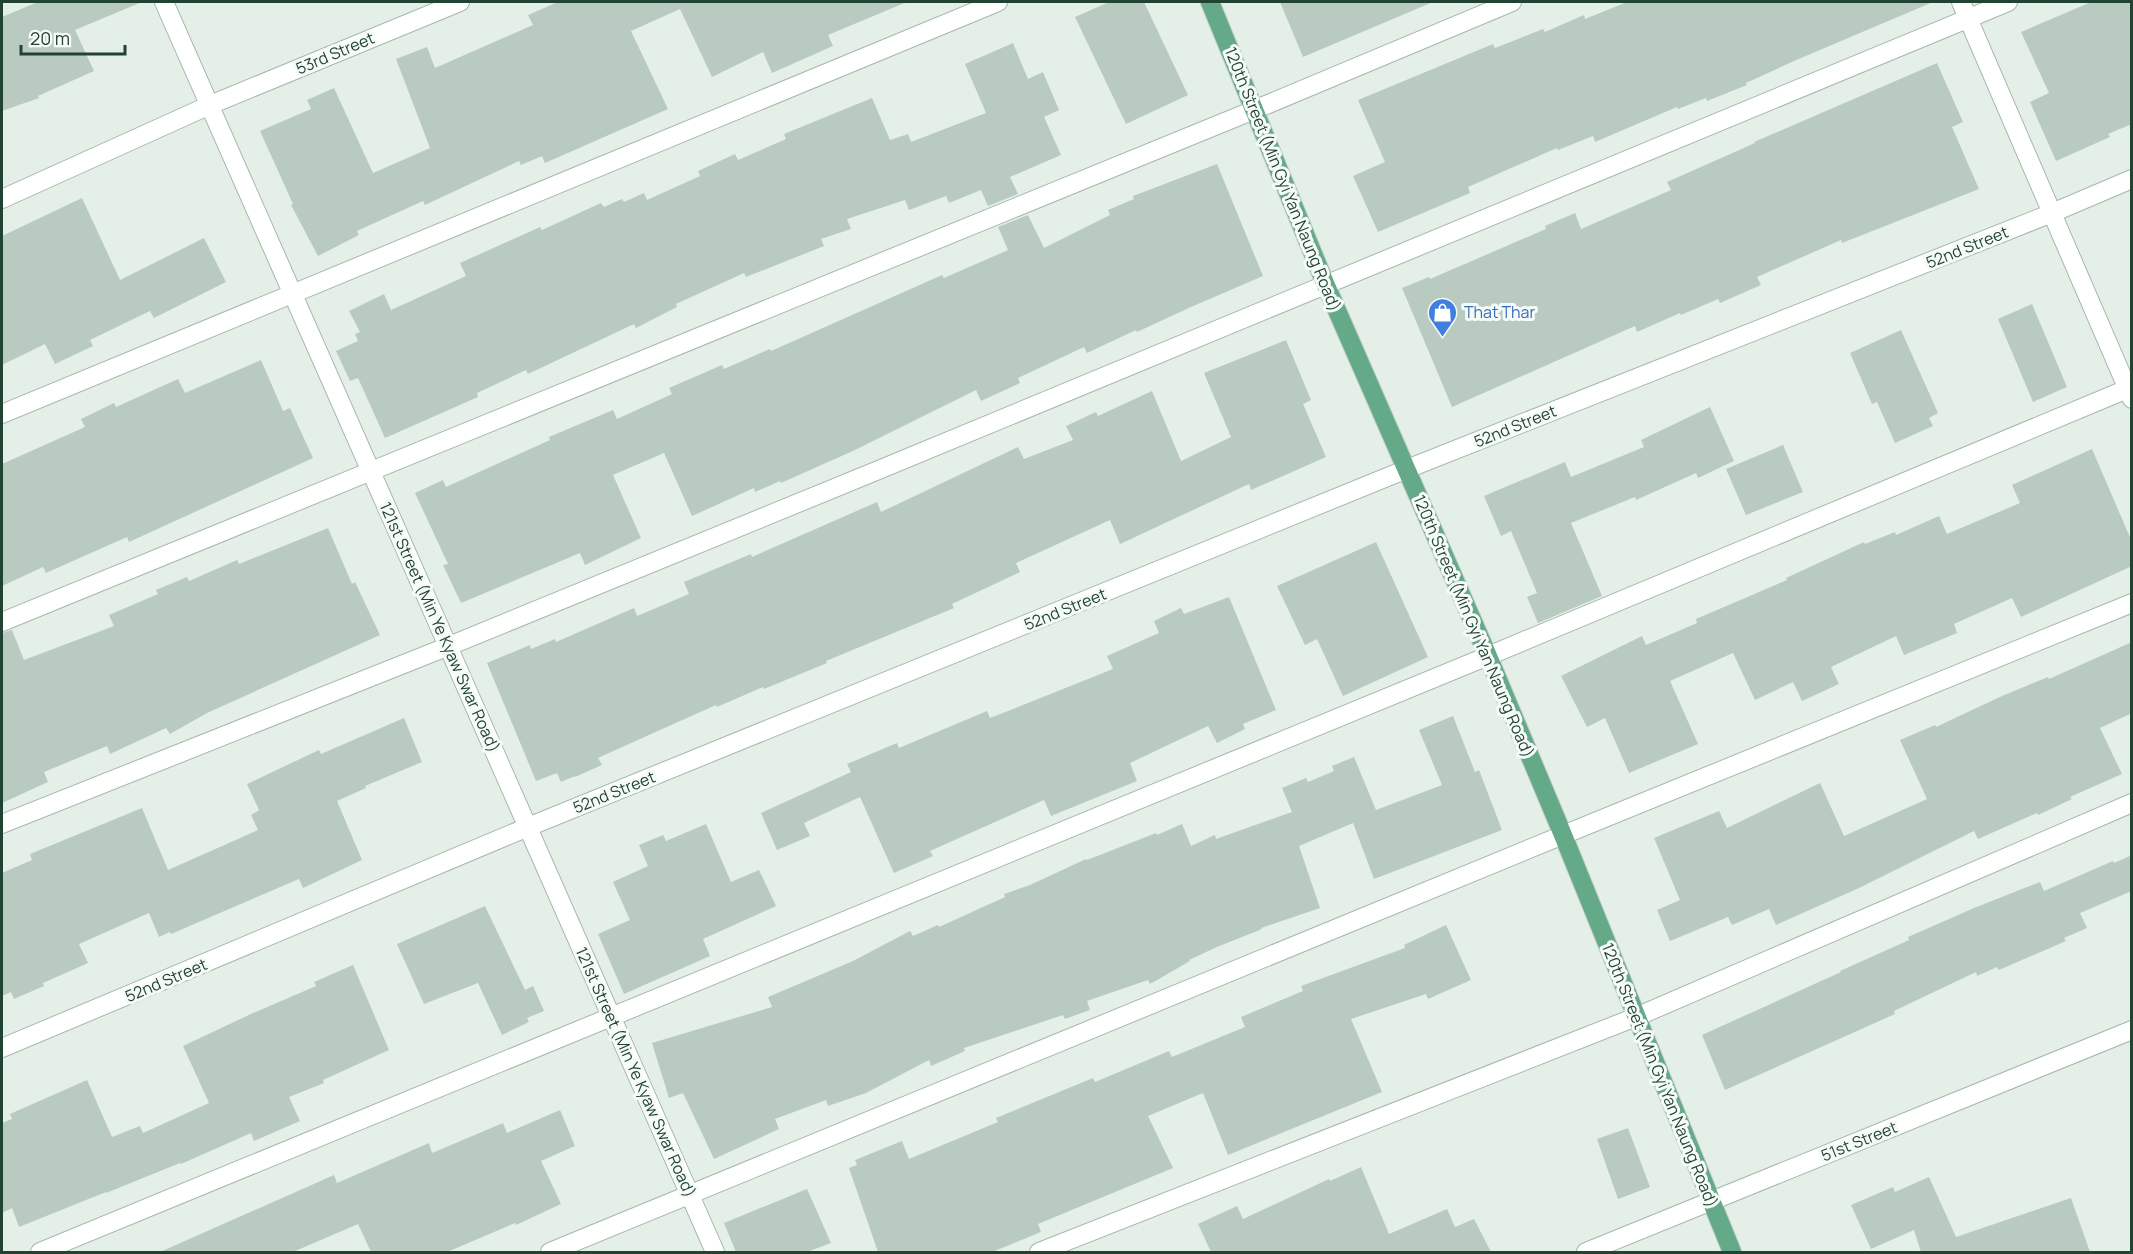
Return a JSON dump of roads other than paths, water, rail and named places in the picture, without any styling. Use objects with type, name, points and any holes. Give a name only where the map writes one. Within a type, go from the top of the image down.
[{"type":"main road","name":"120th Street (Min Gyi Yan Naung Road)","points":[[1210,2],[1325,283],[1488,656],[1563,835],[1732,1252]]},
{"type":"street","name":"121st Street (Min Ye Kyaw Swar Road)","points":[[164,2],[715,1252]]},
{"type":"street","name":"53rd Street","points":[[2,199],[210,105],[460,2]]},
{"type":"street","points":[[2,414],[998,2]]},
{"type":"street","points":[[2,622],[1254,110],[1512,2]]},
{"type":"street","points":[[2,824],[449,646],[892,465],[1964,10],[2008,2]]},
{"type":"street","points":[[40,1252],[2130,391],[1964,10]]},
{"type":"street","name":"52nd Street","points":[[2,1048],[528,827],[2132,179]]},
{"type":"street","points":[[550,1252],[2132,603]]},
{"type":"street","points":[[1039,1252],[1636,1017],[2132,803]]},
{"type":"street","name":"51st Street","points":[[1586,1252],[2132,1030]]},
{"type":"place","name":"That Thar","points":[[1443,338]]}]
